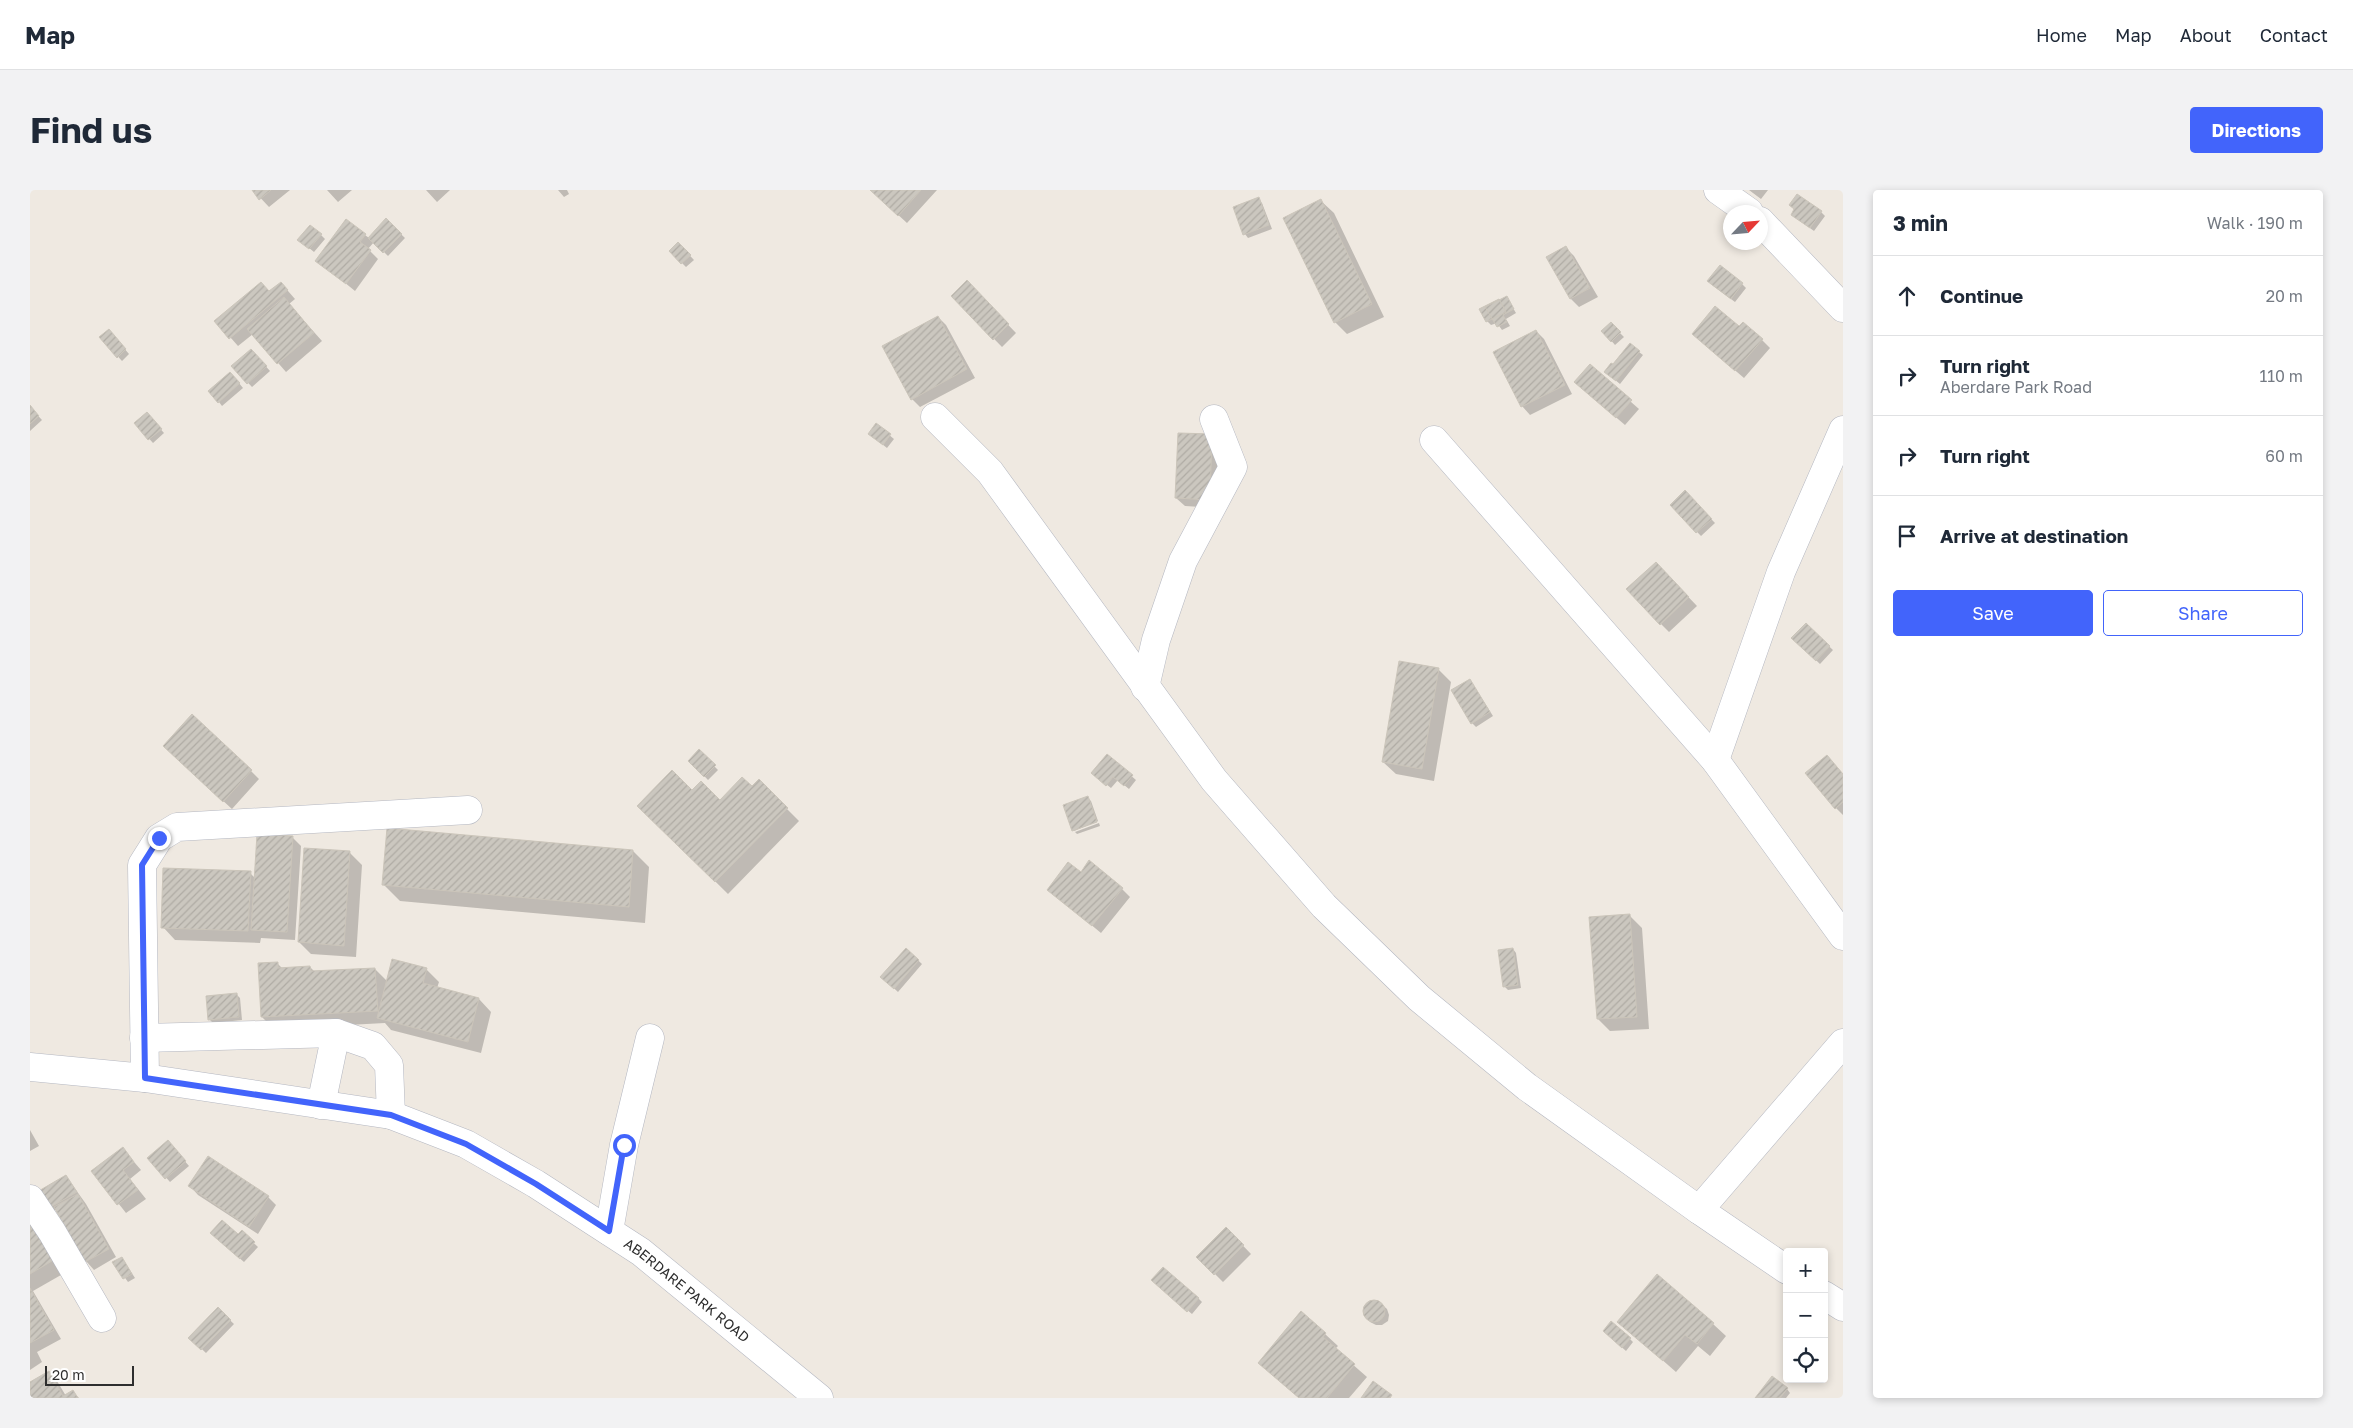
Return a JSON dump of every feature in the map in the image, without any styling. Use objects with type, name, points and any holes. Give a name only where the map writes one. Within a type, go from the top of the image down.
[{"type":"street","points":[[1718,190],[1739,205]]},
{"type":"street","points":[[1768,230],[1843,308]]},
{"type":"street","points":[[935,417],[990,472],[1214,780],[1317,898],[1418,998],[1527,1088],[1783,1267]]},
{"type":"street","points":[[1145,687],[1156,640],[1184,561],[1233,468],[1214,419]]},
{"type":"street","points":[[1715,760],[1781,572],[1843,430]]},
{"type":"street","points":[[1434,440],[1715,760],[1843,936]]},
{"type":"street","points":[[145,1078],[142,865],[159,838],[177,827],[468,810]]},
{"type":"street","points":[[144,1038],[336,1033],[373,1046],[389,1065],[391,1115]]},
{"type":"street","points":[[321,1105],[336,1033]]},
{"type":"street","points":[[609,1231],[624,1145],[650,1038]]},
{"type":"street","points":[[1699,1210],[1843,1043]]},
{"type":"street","name":"ABERDARE PARK ROAD","points":[[30,1067],[145,1078],[391,1115],[466,1144],[536,1184],[641,1252],[819,1398]]},
{"type":"street","points":[[30,1199],[102,1318]]},
{"type":"street","points":[[1828,1298],[1843,1308]]},
{"type":"building","points":[[252,190],[271,190],[259,200]]},
{"type":"building","points":[[870,190],[921,190],[898,216]]},
{"type":"building","points":[[1797,194],[1822,211],[1810,228],[1791,215],[1794,209],[1789,205]]},
{"type":"building","points":[[1259,197],[1269,225],[1243,235],[1233,207]]},
{"type":"building","points":[[1321,199],[1372,304],[1334,323],[1283,218]]},
{"type":"building","points":[[386,218],[402,234],[383,253],[368,238]]},
{"type":"building","points":[[346,219],[366,234],[360,242],[371,250],[346,284],[315,261]]},
{"type":"building","points":[[310,225],[322,234],[309,249],[297,240]]},
{"type":"building","points":[[678,242],[691,255],[681,264],[669,251]]},
{"type":"building","points":[[1566,246],[1590,288],[1570,299],[1546,257]]},
{"type":"building","points":[[1720,265],[1743,283],[1731,299],[1707,281]]},
{"type":"building","points":[[967,280],[1009,324],[993,340],[951,296]]},
{"type":"building","points":[[261,282],[269,291],[281,282],[288,290],[229,339],[214,321]]},
{"type":"building","points":[[1507,296],[1514,309],[1503,315],[1507,322],[1497,327],[1485,307]]},
{"type":"building","points":[[284,297],[314,333],[277,364],[247,329]]},
{"type":"building","points":[[1499,299],[1506,312],[1486,322],[1479,309]]},
{"type":"building","points":[[1715,306],[1739,326],[1743,322],[1763,339],[1735,371],[1692,334]]},
{"type":"building","points":[[938,316],[967,369],[911,400],[882,346]]},
{"type":"building","points":[[1611,322],[1621,332],[1611,342],[1601,331]]},
{"type":"building","points":[[109,329],[126,349],[117,358],[99,337]]},
{"type":"building","points":[[1536,330],[1565,385],[1521,407],[1493,352]]},
{"type":"building","points":[[1630,343],[1640,351],[1616,381],[1604,372]]},
{"type":"building","points":[[251,349],[267,366],[247,384],[231,366]]},
{"type":"building","points":[[1590,364],[1632,400],[1616,418],[1574,382]]},
{"type":"building","points":[[230,372],[240,383],[218,403],[208,391]]},
{"type":"building","points":[[30,405],[39,416],[30,424]]},
{"type":"building","points":[[147,412],[162,429],[148,440],[134,423]]},
{"type":"building","points":[[876,423],[891,434],[883,445],[868,434]]},
{"type":"building","points":[[1178,433],[1212,434],[1210,500],[1175,498]]},
{"type":"building","points":[[1685,490],[1712,519],[1696,533],[1670,505]]},
{"type":"building","points":[[1656,562],[1689,597],[1660,625],[1626,589]]},
{"type":"building","points":[[1806,623],[1830,646],[1816,661],[1791,638]]},
{"type":"building","points":[[1399,661],[1439,668],[1422,769],[1382,762]]},
{"type":"building","points":[[1470,679],[1490,712],[1471,724],[1451,690]]},
{"type":"building","points":[[192,714],[252,770],[223,802],[163,746]]},
{"type":"building","points":[[699,749],[716,765],[704,777],[688,761]]},
{"type":"building","points":[[1107,754],[1133,775],[1124,786],[1113,777],[1106,786],[1091,773]]},
{"type":"building","points":[[1827,755],[1843,774],[1843,802],[1835,809],[1805,773]]},
{"type":"building","points":[[672,770],[692,790],[701,781],[720,800],[742,777],[752,786],[759,779],[788,808],[715,882],[637,806]]},
{"type":"building","points":[[1088,796],[1097,822],[1072,831],[1063,805]]},
{"type":"building","points":[[387,828],[633,850],[629,907],[382,885]]},
{"type":"building","points":[[257,834],[293,836],[287,932],[251,930]]},
{"type":"building","points":[[304,848],[350,851],[344,946],[298,942]]},
{"type":"building","points":[[1089,860],[1123,888],[1092,926],[1047,890],[1068,862],[1081,872]]},
{"type":"building","points":[[163,868],[251,871],[248,931],[161,928]]},
{"type":"building","points":[[1630,914],[1637,1017],[1597,1019],[1589,917]]},
{"type":"building","points":[[906,948],[919,960],[894,989],[880,977]]},
{"type":"building","points":[[1513,948],[1518,985],[1503,987],[1498,950]]},
{"type":"building","points":[[392,959],[427,968],[423,983],[479,998],[468,1042],[377,1018]]},
{"type":"building","points":[[278,962],[278,968],[310,966],[311,971],[375,968],[378,1011],[261,1017],[258,963]]},
{"type":"building","points":[[237,993],[239,1017],[208,1020],[206,996]]},
{"type":"building","points":[[168,1140],[186,1161],[165,1179],[147,1158]]},
{"type":"building","points":[[123,1147],[134,1162],[123,1170],[138,1190],[117,1205],[91,1171]]},
{"type":"building","points":[[208,1156],[269,1196],[249,1227],[188,1186]]},
{"type":"building","points":[[66,1175],[77,1192],[47,1209],[37,1192]]},
{"type":"building","points":[[78,1194],[109,1249],[85,1262],[54,1207]]},
{"type":"building","points":[[222,1220],[238,1234],[242,1230],[255,1242],[240,1259],[210,1233]]},
{"type":"building","points":[[30,1221],[57,1258],[30,1274]]},
{"type":"building","points":[[1226,1227],[1244,1245],[1214,1275],[1196,1257]]},
{"type":"building","points":[[122,1257],[132,1274],[123,1279],[112,1262]]},
{"type":"building","points":[[1163,1267],[1199,1298],[1187,1312],[1151,1280]]},
{"type":"building","points":[[1657,1274],[1714,1323],[1697,1344],[1685,1335],[1663,1361],[1617,1322]]},
{"type":"building","points":[[30,1288],[54,1330],[30,1343]]},
{"type":"building","points":[[1370,1300],[1378,1300],[1385,1307],[1385,1315],[1378,1322],[1370,1322],[1363,1315],[1363,1307]]},
{"type":"building","points":[[218,1307],[231,1320],[201,1350],[188,1338]]},
{"type":"building","points":[[1301,1311],[1326,1333],[1323,1337],[1355,1364],[1327,1398],[1299,1398],[1258,1363]]},
{"type":"building","points":[[1611,1321],[1631,1338],[1622,1348],[1603,1331]]},
{"type":"building","points":[[49,1371],[63,1396],[73,1390],[78,1398],[30,1398],[30,1382]]},
{"type":"building","points":[[1772,1376],[1788,1388],[1780,1398],[1755,1398]]},
{"type":"building","points":[[1373,1381],[1392,1395],[1390,1398],[1361,1398]]},
{"type":"route","points":[[159,838],[142,865],[145,1078],[391,1115],[466,1144],[536,1184],[609,1231],[624,1145]]}]
